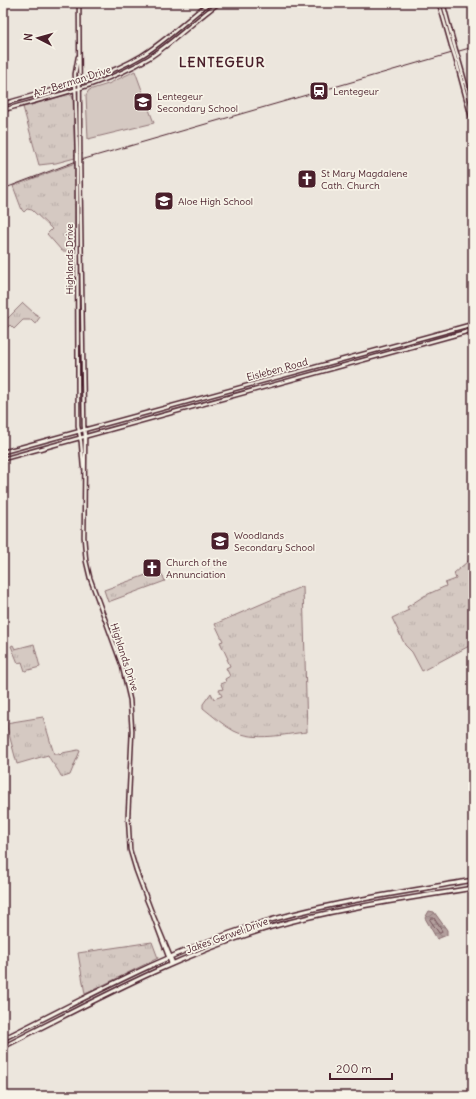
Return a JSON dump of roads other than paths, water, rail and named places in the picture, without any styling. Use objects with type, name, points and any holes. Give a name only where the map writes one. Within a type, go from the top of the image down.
[{"type":"main road","name":"Highlands Drive","points":[[79,3],[78,431],[84,469]]},
{"type":"main road","name":"A.Z. Berman Drive","points":[[3,104],[110,72],[141,56],[209,3]]},
{"type":"main road","name":"A.Z. Berman Drive","points":[[3,110],[80,88],[112,77],[151,57],[219,3]]},
{"type":"main road","points":[[439,3],[453,45]]},
{"type":"main road","points":[[442,3],[473,124]]},
{"type":"main road","name":"Highlands Drive","points":[[78,153],[75,83],[80,49]]},
{"type":"main road","points":[[456,57],[473,110]]},
{"type":"main road","name":"Highlands Drive","points":[[78,166],[85,436],[84,542],[86,561],[90,578],[125,675],[130,700],[132,723],[128,815],[129,839],[134,864],[172,964]]},
{"type":"main road","name":"Eisleben Road","points":[[3,452],[473,324]]},
{"type":"main road","name":"Eisleben Road","points":[[3,459],[473,330]]},
{"type":"main road","name":"Jakes Gerwel Drive","points":[[3,1039],[169,957],[230,933],[305,911],[473,880]]},
{"type":"main road","name":"Jakes Gerwel Drive","points":[[3,1047],[172,964],[239,938],[306,918],[359,906],[473,888]]},
{"type":"water","points":[[429,911],[434,912],[447,930],[447,935],[437,939],[425,918]]},
{"type":"railway","points":[[3,189],[74,162],[473,47]]},
{"type":"place","name":"Lentegeur","points":[[319,91]]},
{"type":"place","name":"Lentegeur Secondary School","points":[[143,102]]},
{"type":"place","name":"St Mary Magdalene Cath. Church","points":[[307,179]]},
{"type":"place","name":"Aloe High School","points":[[164,201]]},
{"type":"place","name":"Woodlands Secondary School","points":[[220,541]]},
{"type":"place","name":"Church of the Annunciation","points":[[152,568]]},
{"type":"district","name":"LENTEGEUR","points":[[222,62]]}]
